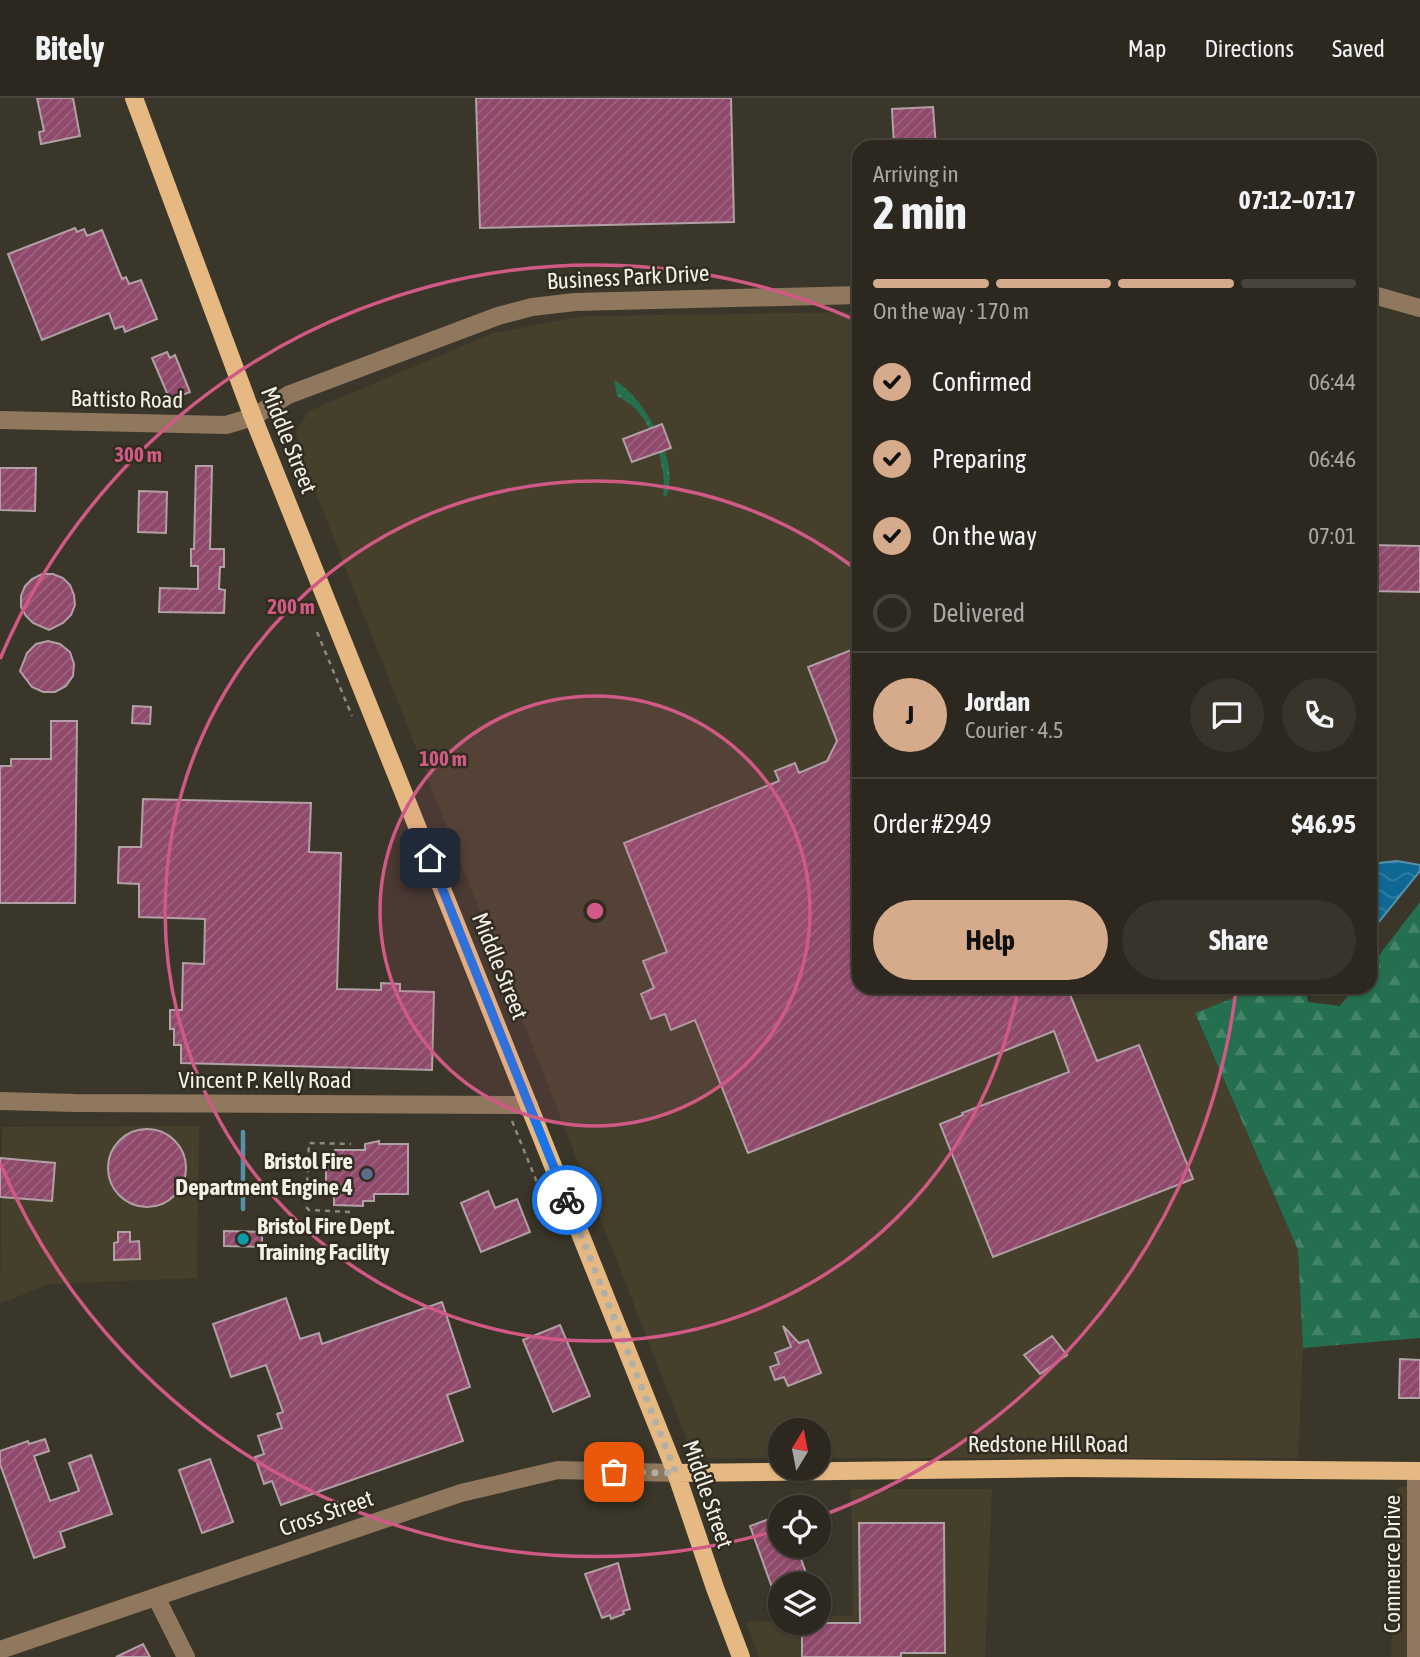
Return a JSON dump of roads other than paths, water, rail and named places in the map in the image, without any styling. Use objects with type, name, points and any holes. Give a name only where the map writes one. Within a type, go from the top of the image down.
[{"type":"main road","name":"Middle Street","points":[[134,98],[253,418],[676,1473],[741,1657]]},
{"type":"main road","name":"Redstone Hill Road","points":[[676,1473],[1058,1468],[1418,1471]]},
{"type":"street","name":"Business Park Drive","points":[[253,418],[288,395],[498,316],[532,307],[575,302],[852,295]]},
{"type":"street","points":[[1377,296],[1420,308]]},
{"type":"street","name":"Battisto Road","points":[[0,420],[226,425],[253,418]]},
{"type":"street","name":"Vincent P. Kelly Road","points":[[0,1101],[529,1105]]},
{"type":"street","name":"Cross Street","points":[[0,1650],[461,1493],[526,1476],[558,1471],[676,1473]]},
{"type":"street","name":"Commerce Drive","points":[[1416,1657],[1418,1471]]},
{"type":"street","points":[[156,1597],[186,1657]]},
{"type":"water","points":[[1397,861],[1420,865],[1420,871],[1377,924],[1377,863]]},
{"type":"waterway","points":[[243,1132],[243,1209]]},
{"type":"place","name":"Bristol Fire Department Engine 4","points":[[367,1174]]},
{"type":"place","name":"Bristol Fire Dept. Training Facility","points":[[243,1239]]}]
